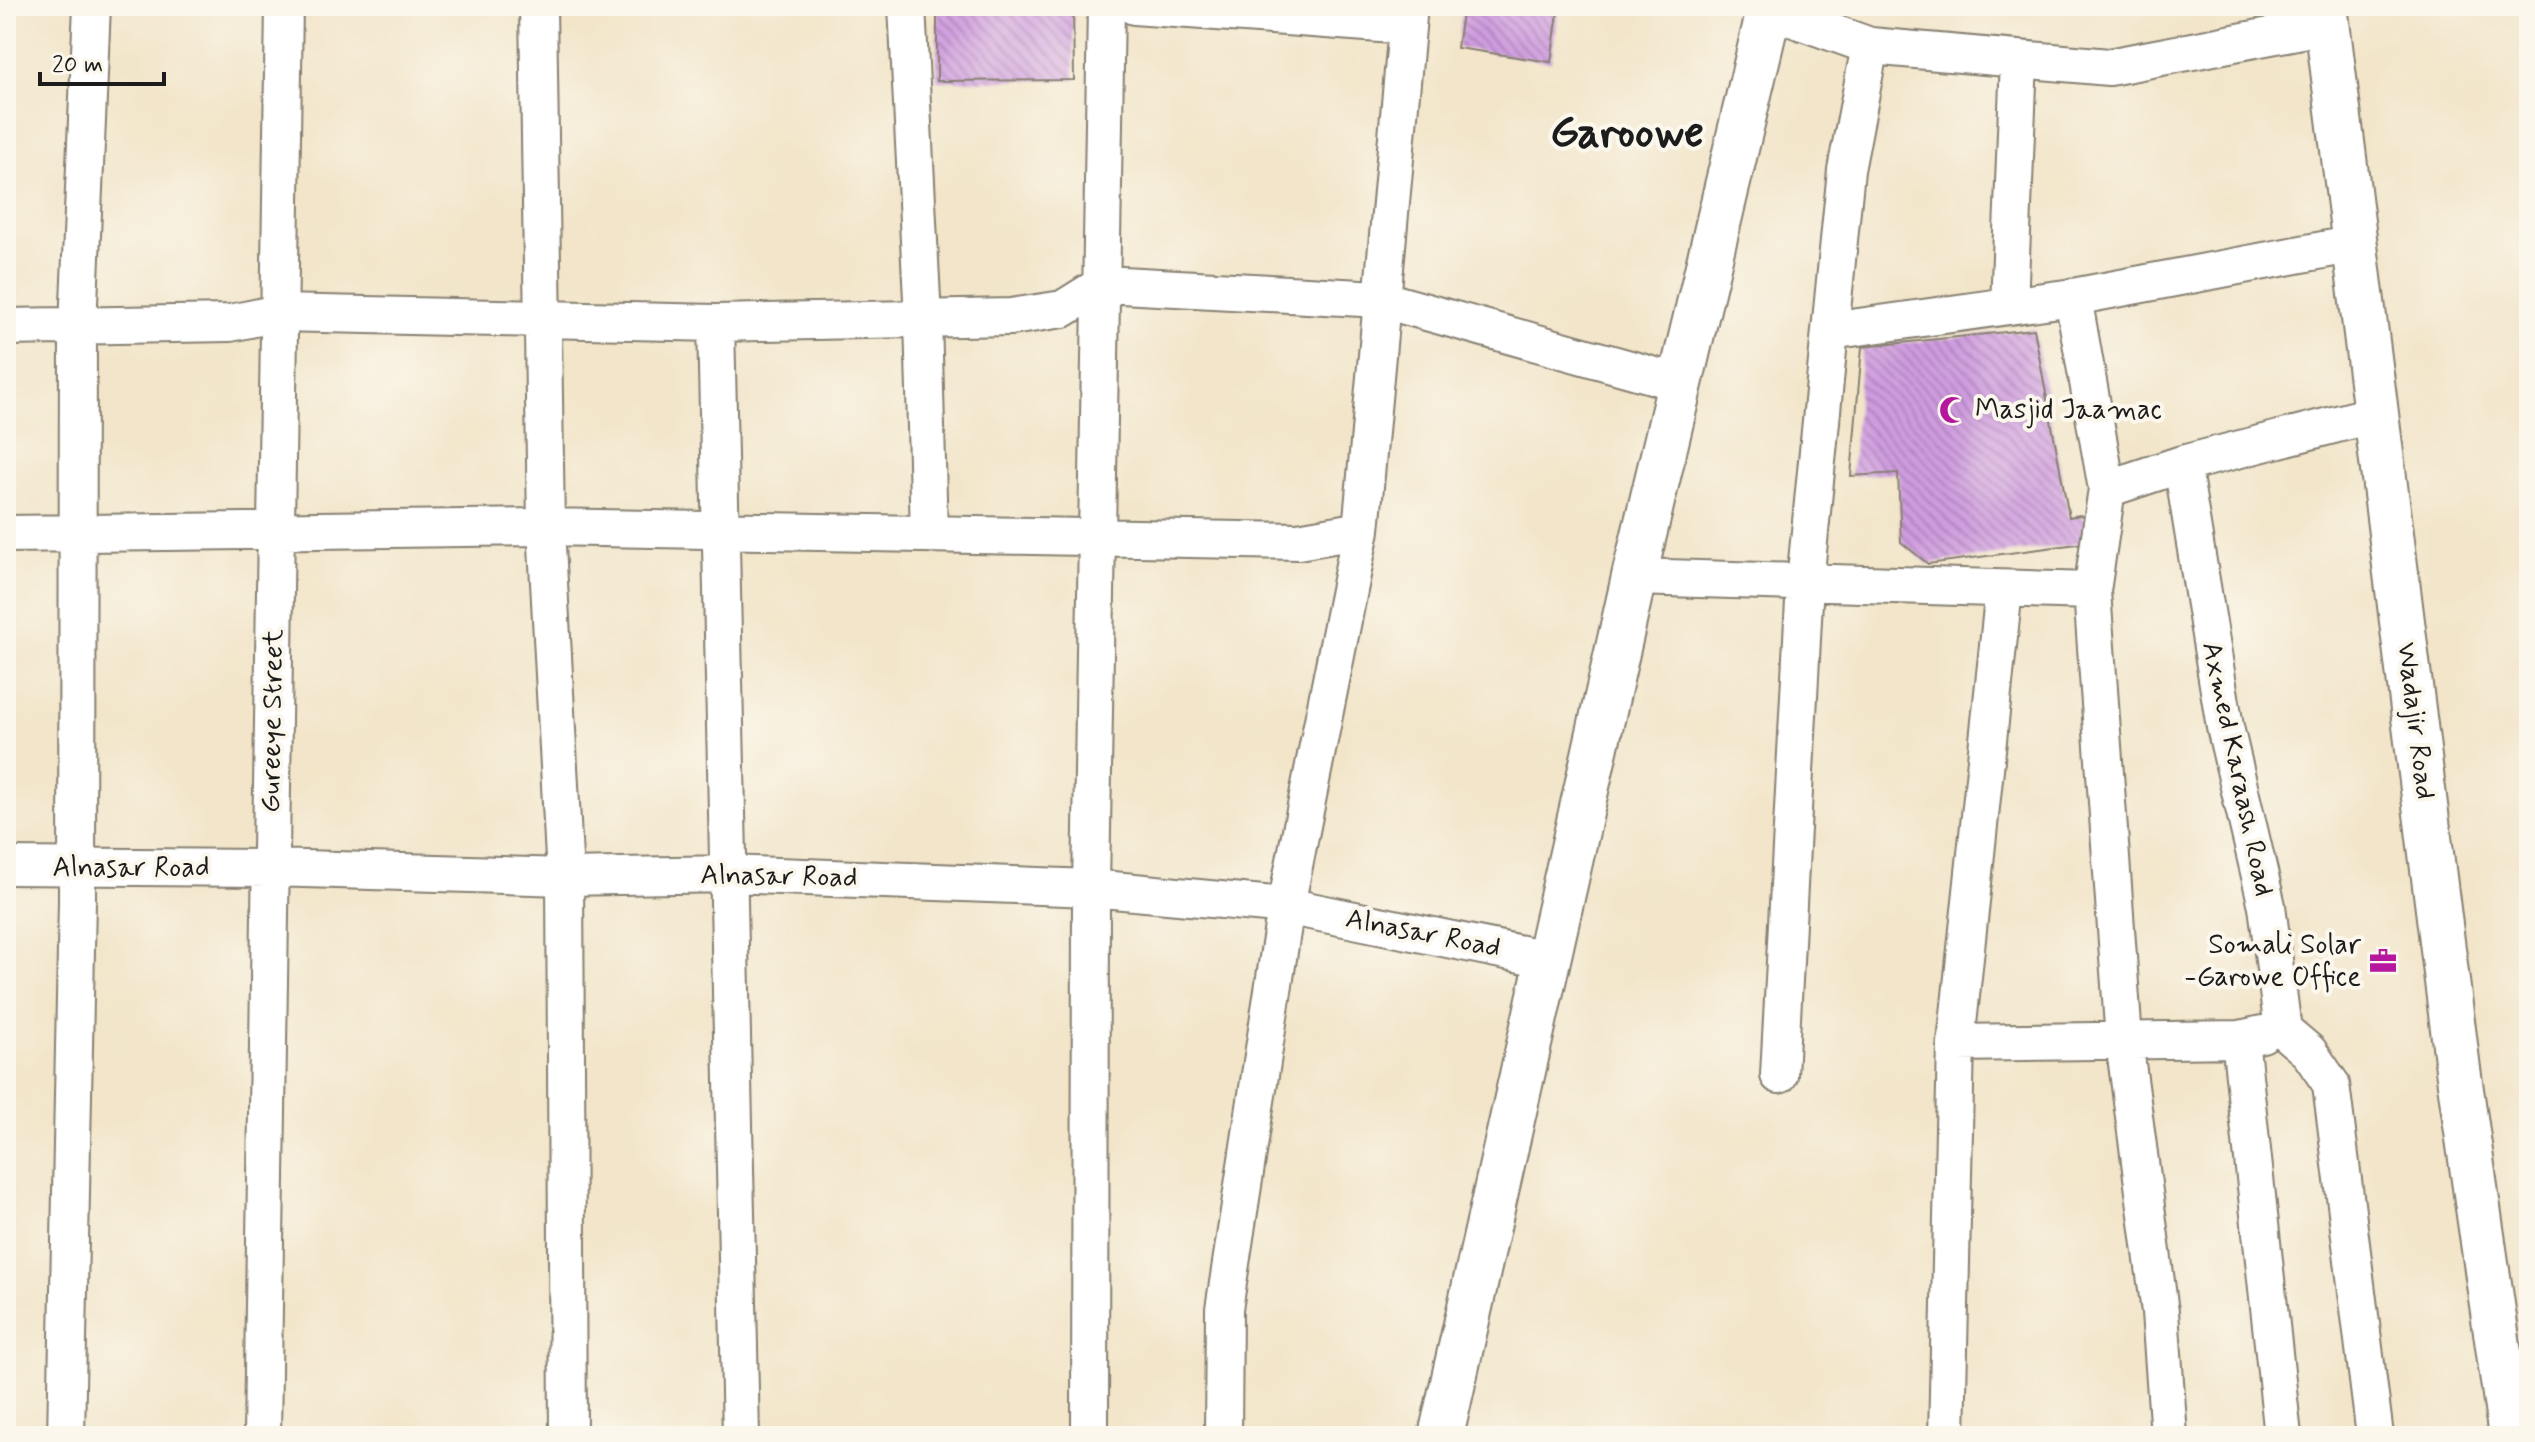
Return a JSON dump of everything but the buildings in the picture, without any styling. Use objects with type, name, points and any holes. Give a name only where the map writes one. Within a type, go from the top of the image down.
[{"type":"main road","points":[[1441,1436],[1634,577],[1770,8]]},
{"type":"main road","name":"Wadajir Road","points":[[2327,15],[2458,1069],[2511,1436]]},
{"type":"street","points":[[66,1436],[76,868],[78,326],[92,6]]},
{"type":"street","name":"Gureeye Street","points":[[262,1436],[284,6]]},
{"type":"street","points":[[538,6],[546,527],[565,877],[568,1436]]},
{"type":"street","points":[[907,6],[923,319],[929,534]]},
{"type":"street","points":[[1090,1436],[1091,888],[1106,6]]},
{"type":"street","points":[[1134,6],[1408,16],[1361,530],[1286,906],[1224,1309],[1223,1436]]},
{"type":"street","points":[[1770,8],[1870,46],[2109,67],[2327,15]]},
{"type":"street","points":[[1779,1075],[1805,582],[1846,170],[1870,46]]},
{"type":"street","points":[[2009,306],[2019,59]]},
{"type":"street","points":[[1830,331],[2073,297],[2355,244]]},
{"type":"street","points":[[6,327],[230,323],[279,313],[716,323],[1011,317],[1063,309],[1103,284],[1380,299],[1680,383]]},
{"type":"street","points":[[2073,297],[2107,489],[2092,591],[2124,1041],[2160,1312],[2169,1436]]},
{"type":"street","points":[[716,323],[741,1436]]},
{"type":"street","points":[[2107,489],[2182,464],[2376,414]]},
{"type":"street","name":"Axmed Karaash Road","points":[[2182,464],[2225,727],[2267,906],[2283,1030]]},
{"type":"street","points":[[6,534],[546,527],[1298,541],[1361,530]]},
{"type":"street","points":[[1634,577],[2092,591]]},
{"type":"street","points":[[1947,1436],[1956,1043],[2004,589]]},
{"type":"street","name":"Alnasar Road","points":[[6,866],[271,868],[565,877],[729,874],[1091,888],[1286,906],[1546,959]]},
{"type":"street","points":[[1956,1043],[2240,1039],[2283,1030],[2309,1052],[2331,1084],[2375,1436]]},
{"type":"street","points":[[2240,1039],[2283,1436]]},
{"type":"place","name":"Masjid Jaamac","points":[[1953,410]]},
{"type":"place","name":"Somali Solar -Garowe Office","points":[[2383,961]]},
{"type":"district","name":"Garoowe","points":[[1627,134]]}]
